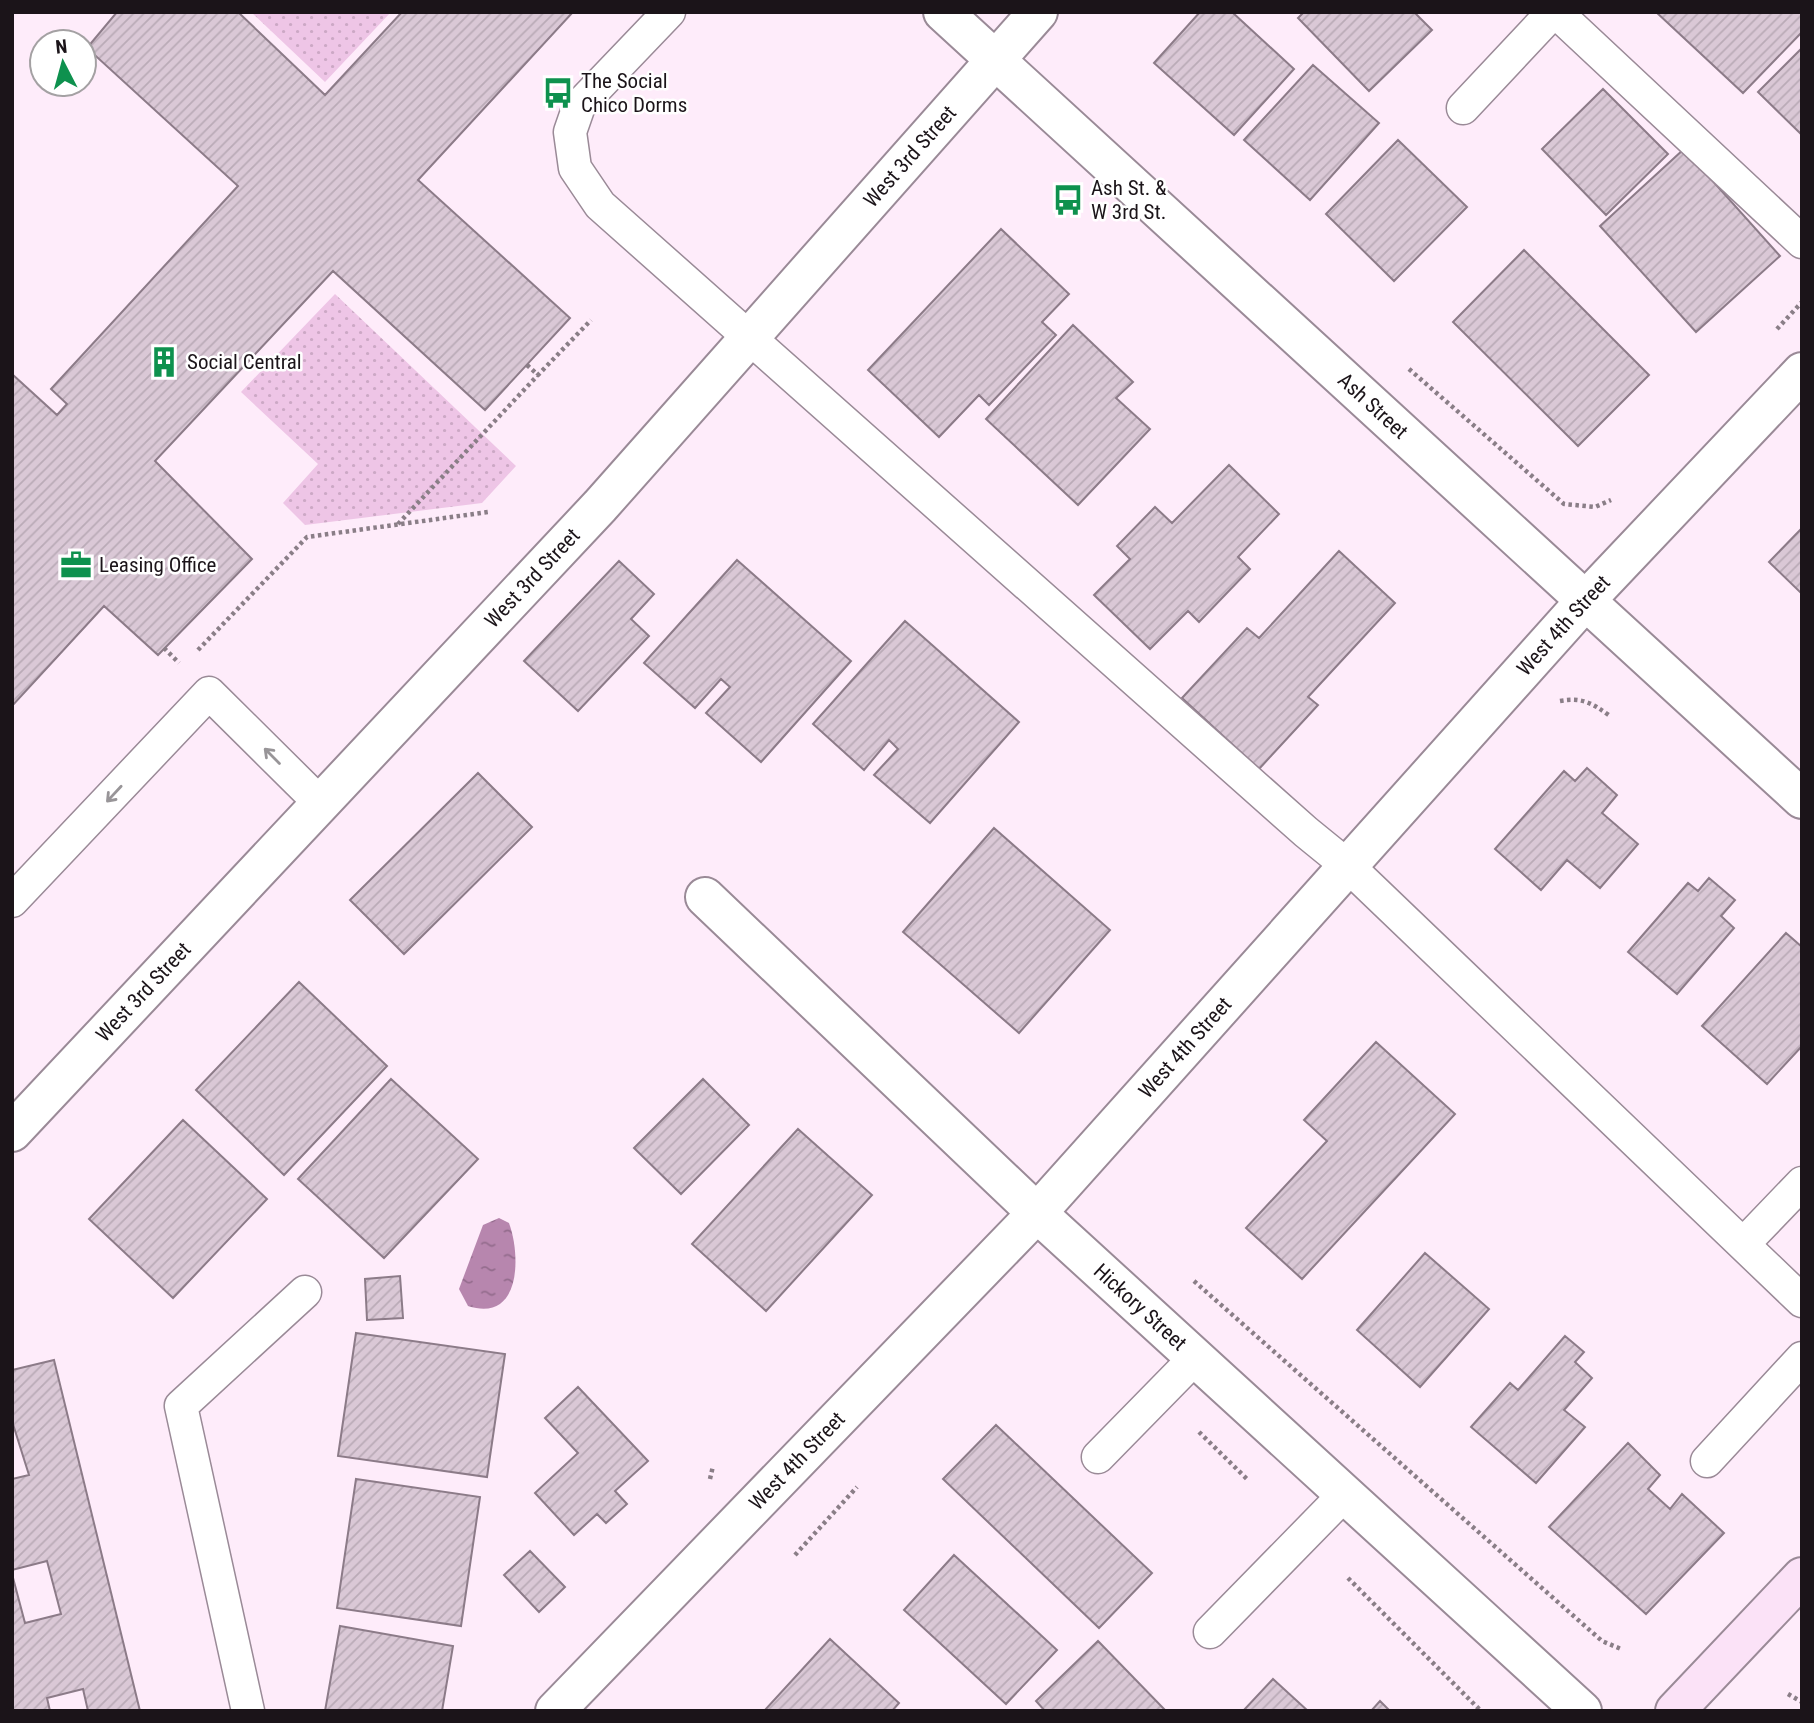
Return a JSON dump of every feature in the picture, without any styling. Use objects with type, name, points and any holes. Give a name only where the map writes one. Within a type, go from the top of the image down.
[{"type":"street","name":"Ash Street","points":[[943,12],[1802,799]]},
{"type":"street","name":"West 3rd Street","points":[[12,1132],[600,506],[1038,12]]},
{"type":"street","name":"West 4th Street","points":[[555,1711],[1037,1213],[1586,600],[1802,372]]},
{"type":"street","name":"Hickory Street","points":[[705,897],[1037,1213],[1582,1711]]},
{"type":"street","points":[[1675,1711],[1802,1577]]},
{"type":"lane","points":[[669,12],[579,106],[570,132],[575,168],[600,205],[855,434],[1349,867],[1802,1301]]},
{"type":"lane","points":[[1463,108],[1555,12],[1802,242]]},
{"type":"lane","points":[[12,901],[209,693],[321,804]]},
{"type":"lane","points":[[1752,1234],[1802,1183]]},
{"type":"lane","points":[[248,1711],[181,1406],[304,1292]]},
{"type":"lane","points":[[1098,1457],[1195,1357]]},
{"type":"lane","points":[[1707,1461],[1802,1358]]},
{"type":"lane","points":[[1210,1632],[1345,1494]]},
{"type":"path","points":[[1769,338],[1802,302]]},
{"type":"path","points":[[398,524],[592,320]]},
{"type":"path","points":[[1400,361],[1564,504],[1595,508],[1618,497]]},
{"type":"path","points":[[527,365],[538,375]]},
{"type":"path","points":[[201,647],[307,537],[488,512]]},
{"type":"path","points":[[164,648],[177,661]]},
{"type":"path","points":[[1550,707],[1559,701],[1578,698],[1594,704],[1610,716]]},
{"type":"path","points":[[1194,1280],[1602,1641],[1621,1649]]},
{"type":"path","points":[[1199,1432],[1248,1480]]},
{"type":"path","points":[[795,1555],[857,1487]]},
{"type":"path","points":[[1348,1578],[1481,1711]]},
{"type":"path","points":[[1788,1694],[1802,1702]]},
{"type":"shaded area","points":[[251,12],[391,12],[325,82]]},
{"type":"shaded area","points":[[335,294],[516,466],[482,503],[305,525],[283,503],[318,464],[241,392]]},
{"type":"water","points":[[499,1218],[509,1223],[513,1237],[513,1283],[507,1296],[498,1305],[485,1309],[468,1306],[459,1289],[483,1225]]},
{"type":"building","name":"Social Central","points":[[117,12],[238,12],[325,95],[402,12],[573,12],[418,180],[570,318],[485,410],[333,271],[155,461],[252,559],[158,655],[104,606],[12,706],[12,374],[57,415],[67,404],[51,389],[238,186],[98,58],[98,35]]},
{"type":"building","points":[[1200,12],[1232,12],[1294,69],[1234,135],[1154,63]]},
{"type":"building","points":[[1304,12],[1414,12],[1432,30],[1369,91],[1298,18]]},
{"type":"building","points":[[1656,12],[1802,12],[1802,32],[1743,93]]},
{"type":"building","points":[[1802,48],[1802,135],[1758,92]]},
{"type":"building","points":[[1313,65],[1379,123],[1310,200],[1244,140]]},
{"type":"building","points":[[1603,89],[1668,154],[1606,215],[1542,149]]},
{"type":"building","points":[[1398,140],[1467,207],[1394,281],[1326,214]]},
{"type":"building","points":[[1684,149],[1780,256],[1696,332],[1600,226]]},
{"type":"building","points":[[1001,229],[1069,294],[1042,322],[1056,335],[989,405],[979,395],[939,437],[868,370]]},
{"type":"building","points":[[1524,250],[1649,375],[1578,446],[1453,322]]},
{"type":"building","points":[[1073,325],[1133,382],[1116,398],[1150,429],[1078,505],[986,419]]},
{"type":"building","points":[[1229,465],[1279,514],[1238,557],[1250,569],[1199,622],[1188,611],[1150,649],[1094,595],[1130,559],[1117,546],[1155,507],[1172,523]]},
{"type":"building","points":[[1802,528],[1802,594],[1769,562]]},
{"type":"building","points":[[1339,551],[1395,603],[1308,697],[1318,705],[1259,769],[1182,698],[1247,628],[1259,638]]},
{"type":"building","points":[[737,560],[851,661],[761,762],[706,713],[730,687],[721,679],[695,708],[644,663]]},
{"type":"building","points":[[619,561],[654,594],[631,619],[649,636],[578,711],[524,661]]},
{"type":"building","points":[[905,621],[1019,722],[930,823],[874,775],[898,749],[889,740],[864,770],[813,724]]},
{"type":"building","points":[[1587,768],[1617,795],[1602,813],[1638,844],[1600,888],[1567,860],[1541,890],[1495,849],[1564,771],[1575,781]]},
{"type":"building","points":[[478,773],[532,827],[404,954],[350,900]]},
{"type":"building","points":[[994,828],[1110,930],[1019,1033],[903,932]]},
{"type":"building","points":[[1709,878],[1735,900],[1721,916],[1734,928],[1677,994],[1628,952],[1688,883],[1698,891]]},
{"type":"building","points":[[1786,933],[1802,947],[1802,1046],[1767,1084],[1702,1026]]},
{"type":"building","points":[[299,982],[387,1066],[284,1175],[196,1090]]},
{"type":"building","points":[[1376,1042],[1455,1114],[1302,1279],[1246,1228],[1327,1141],[1304,1120]]},
{"type":"building","points":[[391,1079],[478,1159],[384,1258],[298,1179]]},
{"type":"building","points":[[703,1079],[749,1125],[681,1194],[634,1148]]},
{"type":"building","points":[[183,1120],[267,1199],[173,1298],[89,1219]]},
{"type":"building","points":[[798,1129],[872,1195],[766,1311],[692,1244]]},
{"type":"building","points":[[1425,1253],[1489,1309],[1420,1387],[1357,1330]]},
{"type":"building","points":[[400,1276],[403,1318],[367,1320],[365,1279]]},
{"type":"building","points":[[356,1333],[505,1354],[487,1477],[338,1456]]},
{"type":"building","points":[[1565,1336],[1584,1352],[1575,1362],[1592,1378],[1564,1410],[1585,1427],[1536,1483],[1471,1427],[1510,1383],[1518,1390]]},
{"type":"building","points":[[54,1360],[140,1711],[88,1711],[83,1689],[47,1698],[50,1711],[12,1711],[12,1574],[25,1623],[61,1614],[47,1561],[12,1570],[12,1479],[29,1475],[12,1421],[12,1370]]},
{"type":"building","points":[[578,1387],[648,1461],[615,1491],[627,1504],[606,1523],[597,1514],[574,1535],[535,1493],[578,1453],[545,1418]]},
{"type":"building","points":[[996,1425],[1152,1573],[1099,1628],[943,1479]]},
{"type":"building","points":[[1628,1443],[1660,1475],[1648,1489],[1670,1509],[1682,1494],[1724,1533],[1646,1614],[1549,1527]]},
{"type":"building","points":[[356,1479],[480,1497],[461,1626],[337,1608]]},
{"type":"building","points":[[530,1551],[565,1587],[539,1612],[504,1575]]},
{"type":"building","points":[[954,1555],[1057,1650],[1006,1704],[904,1610]]},
{"type":"building","points":[[340,1626],[453,1646],[442,1711],[325,1711]]},
{"type":"building","points":[[830,1639],[899,1703],[892,1711],[764,1711]]},
{"type":"building","points":[[1098,1641],[1166,1711],[1045,1711],[1036,1701]]},
{"type":"building","points":[[1273,1679],[1308,1711],[1243,1711]]},
{"type":"building","points":[[1380,1701],[1390,1711],[1371,1711]]},
{"type":"place","name":"The Social Chico Dorms","points":[[558,93]]},
{"type":"place","name":"Ash St. & W 3rd St.","points":[[1068,200]]},
{"type":"place","name":"Social Central","points":[[164,362]]},
{"type":"place","name":"Leasing Office","points":[[76,565]]}]
